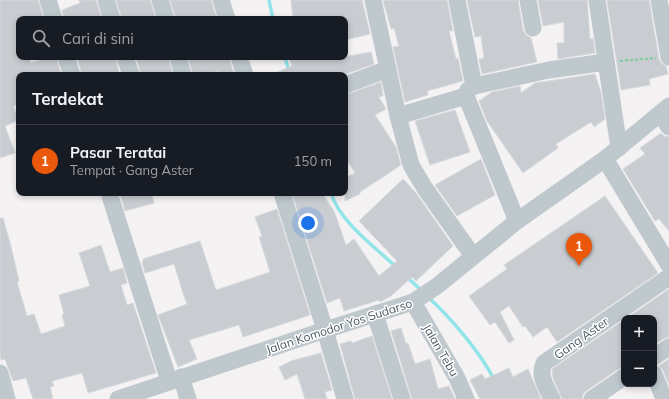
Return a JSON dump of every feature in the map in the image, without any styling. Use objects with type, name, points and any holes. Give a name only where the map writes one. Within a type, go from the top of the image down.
[{"type":"street","points":[[48,0],[53,16]]},
{"type":"street","points":[[106,0],[111,16]]},
{"type":"street","points":[[160,0],[165,16]]},
{"type":"street","points":[[220,0],[226,16]]},
{"type":"street","points":[[373,0],[398,116],[412,165],[424,187],[473,256]]},
{"type":"street","points":[[457,0],[470,91],[517,221]]},
{"type":"street","points":[[528,0],[533,28]]},
{"type":"street","points":[[597,0],[619,148]]},
{"type":"street","points":[[659,0],[669,57]]},
{"type":"street","points":[[67,60],[71,72]]},
{"type":"street","points":[[126,60],[130,72]]},
{"type":"street","points":[[179,60],[182,72]]},
{"type":"street","points":[[240,60],[243,72]]},
{"type":"street","points":[[398,116],[470,91],[549,70],[606,62]]},
{"type":"street","points":[[348,84],[388,69]]},
{"type":"street","name":"Jalan Komodor Yos Sudarso","points":[[118,399],[416,301],[437,286],[517,221],[666,116]]},
{"type":"street","points":[[605,159],[669,265]]},
{"type":"street","points":[[110,196],[175,379],[188,399]]},
{"type":"street","points":[[283,196],[345,399]]},
{"type":"street","name":"Gang Aster","points":[[552,399],[541,374],[541,368],[544,364],[669,277]]},
{"type":"street","name":"Jalan Tebu","points":[[416,301],[457,378],[466,399]]},
{"type":"street","points":[[375,314],[402,399]]},
{"type":"street","points":[[657,355],[669,347]]},
{"type":"street","points":[[0,373],[7,399]]},
{"type":"street","points":[[592,399],[621,379]]},
{"type":"street","points":[[657,382],[664,399]]},
{"type":"path","points":[[606,62],[669,57]]},
{"type":"building","points":[[0,0],[38,0],[43,16],[16,16],[16,60],[30,60],[31,63],[40,60],[57,60],[60,72],[16,72],[16,105],[13,106],[16,113],[16,121],[5,126],[15,153],[0,158]]},
{"type":"building","points":[[79,0],[96,0],[101,16],[63,16],[62,10],[80,3]]},
{"type":"building","points":[[116,0],[150,0],[155,16],[121,16]]},
{"type":"building","points":[[170,0],[211,0],[216,16],[175,16]]},
{"type":"building","points":[[291,0],[362,0],[370,34],[348,39],[348,16],[293,16]]},
{"type":"building","points":[[447,0],[453,31],[449,31],[456,59],[458,58],[463,81],[427,91],[428,95],[405,102],[393,47],[399,46],[394,28],[391,29],[383,1]]},
{"type":"building","points":[[467,0],[518,0],[523,30],[526,35],[531,38],[537,62],[482,74],[479,59],[484,58],[481,36],[475,37]]},
{"type":"building","points":[[538,0],[587,0],[590,39],[593,38],[595,53],[558,59],[557,43],[564,43],[564,22],[543,26]]},
{"type":"building","points":[[607,0],[649,0],[659,59],[662,64],[666,66],[668,74],[649,79],[650,85],[621,90]]},
{"type":"building","points":[[371,52],[374,64],[348,73],[348,72],[278,72],[292,66],[290,60],[348,60],[348,56]]},
{"type":"building","points":[[78,60],[116,60],[119,72],[81,72]]},
{"type":"building","points":[[137,60],[169,60],[172,72],[140,72]]},
{"type":"building","points":[[189,60],[230,60],[233,72],[218,71],[192,72]]},
{"type":"building","points":[[595,74],[601,93],[605,119],[594,127],[591,122],[556,144],[558,148],[523,173],[487,121],[479,101],[492,92],[520,86],[521,93],[535,83]]},
{"type":"building","points":[[381,82],[383,96],[379,97],[386,109],[375,115],[396,147],[401,165],[360,192],[360,194],[345,201],[345,196],[348,196],[348,176],[355,173],[348,162],[348,94]]},
{"type":"building","points":[[455,110],[470,152],[430,165],[415,121]]},
{"type":"building","points":[[661,133],[664,136],[669,137],[669,231],[659,219],[655,221],[623,169],[645,154],[640,148]]},
{"type":"building","points":[[481,159],[495,195],[457,216],[435,185]]},
{"type":"building","points":[[403,179],[416,193],[453,246],[416,281],[412,277],[391,296],[380,302],[379,300],[344,311],[340,298],[327,303],[293,196],[324,196],[334,211],[346,245],[354,239],[379,276],[397,261],[359,221]]},
{"type":"building","points":[[121,196],[152,196],[154,203],[125,211]]},
{"type":"building","points":[[605,196],[658,273],[557,342],[547,327],[533,337],[525,326],[523,327],[509,306],[500,312],[514,340],[509,343],[495,322],[490,325],[469,296],[507,269],[504,265]]},
{"type":"building","points":[[277,209],[310,315],[243,337],[239,325],[189,340],[197,359],[178,367],[158,315],[187,304],[174,264],[145,273],[142,262],[143,259],[200,241],[216,290],[270,272],[259,237],[262,236],[255,217]]},
{"type":"building","points":[[0,218],[3,218],[11,246],[19,281],[17,282],[27,316],[34,314],[41,334],[65,326],[62,315],[64,314],[59,295],[90,286],[79,253],[101,245],[110,272],[123,268],[127,283],[121,285],[127,305],[133,303],[156,373],[88,393],[82,373],[52,381],[54,386],[50,387],[53,399],[33,399],[26,378],[13,381],[5,359],[1,360],[0,352]]},
{"type":"building","points":[[669,289],[669,337],[657,343],[657,315],[631,315]]},
{"type":"building","points":[[621,322],[621,368],[586,391],[583,394],[582,399],[562,399],[553,378],[552,369]]},
{"type":"building","points":[[401,328],[415,364],[430,359],[438,389],[449,386],[455,399],[412,399],[391,331]]},
{"type":"building","points":[[372,336],[392,399],[355,399],[340,344],[351,341],[352,343]]},
{"type":"building","points":[[321,353],[332,390],[325,392],[327,399],[305,399],[297,374],[285,380],[279,367],[291,361]]},
{"type":"building","points":[[669,359],[669,385],[663,370],[659,366]]},
{"type":"building","points":[[509,368],[513,377],[528,369],[541,399],[480,399],[470,380],[482,374],[485,379]]},
{"type":"waterway","points":[[269,0],[272,16]]},
{"type":"waterway","points":[[286,60],[289,72]]},
{"type":"waterway","points":[[332,196],[335,204],[350,224],[396,267]]},
{"type":"waterway","points":[[406,276],[422,291]]},
{"type":"waterway","points":[[428,297],[464,335],[481,357],[494,379]]},
{"type":"place","name":"Pasar Teratai","points":[[579,266]]}]
